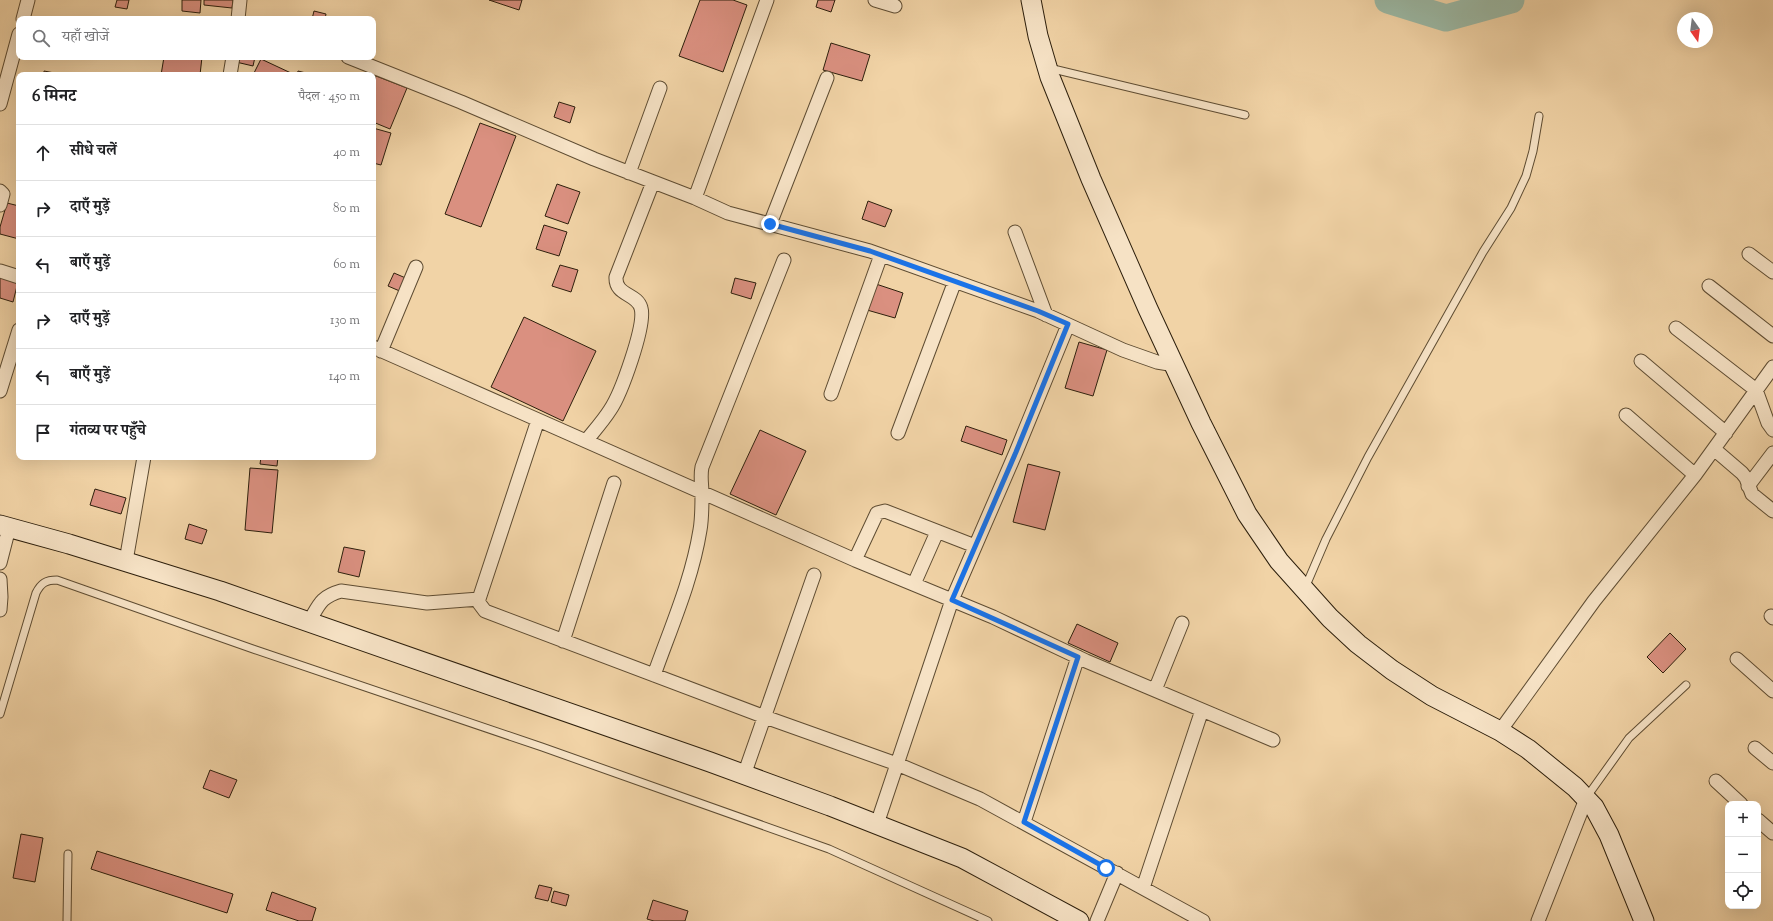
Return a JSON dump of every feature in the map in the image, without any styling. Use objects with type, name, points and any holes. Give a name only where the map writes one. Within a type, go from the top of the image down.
[{"type":"street","points":[[24,16],[28,0]]},
{"type":"street","points":[[240,0],[240,16]]},
{"type":"street","points":[[695,198],[767,0]]},
{"type":"street","points":[[875,0],[895,6]]},
{"type":"street","points":[[1031,0],[1038,36],[1047,67],[1091,179],[1148,309],[1201,423],[1247,514],[1279,561],[1358,644],[1392,670],[1432,696],[1500,731],[1528,749],[1575,787],[1594,807],[1609,835],[1644,921]]},
{"type":"street","points":[[0,104],[16,45]]},
{"type":"street","points":[[230,72],[232,60]]},
{"type":"street","points":[[355,60],[630,173],[695,198],[728,213],[881,255],[1046,315],[1123,350],[1158,362],[1175,365]]},
{"type":"street","points":[[770,224],[827,78]]},
{"type":"street","points":[[630,173],[660,88]]},
{"type":"street","points":[[586,441],[611,410],[632,361],[642,320],[642,311],[638,302],[618,288],[616,277],[653,182]]},
{"type":"street","points":[[0,191],[3,194],[0,205]]},
{"type":"street","points":[[1015,232],[1046,315]]},
{"type":"street","points":[[1749,254],[1773,272]]},
{"type":"street","points":[[831,394],[881,255]]},
{"type":"street","points":[[654,675],[688,580],[696,552],[701,528],[702,492],[700,477],[702,467],[784,260]]},
{"type":"street","points":[[416,267],[377,349],[856,560],[952,600],[1078,657],[1273,740]]},
{"type":"street","points":[[0,271],[16,275]]},
{"type":"street","points":[[898,433],[955,281]]},
{"type":"street","points":[[1709,286],[1773,336]]},
{"type":"street","points":[[877,824],[952,600],[1016,452],[1068,324]]},
{"type":"street","points":[[1676,328],[1756,390],[1768,423],[1773,430]]},
{"type":"street","points":[[0,390],[16,339]]},
{"type":"street","points":[[1641,361],[1726,432]]},
{"type":"street","points":[[1500,731],[1613,576],[1695,475],[1773,367]]},
{"type":"street","points":[[1626,415],[1695,475]]},
{"type":"street","points":[[538,420],[479,599],[479,603],[485,611],[765,717],[897,764],[980,799],[1203,921]]},
{"type":"street","points":[[1714,449],[1742,473],[1746,478],[1748,486],[1754,496],[1773,511]]},
{"type":"street","points":[[1748,486],[1773,453]]},
{"type":"street","points":[[126,561],[143,460]]},
{"type":"street","points":[[563,641],[614,483]]},
{"type":"street","points":[[856,560],[877,514],[885,511],[975,546]]},
{"type":"street","points":[[0,563],[4,527],[126,561],[220,591],[744,775],[877,824],[962,858],[1079,921]]},
{"type":"street","points":[[914,584],[937,532]]},
{"type":"street","points":[[744,775],[814,575]]},
{"type":"street","points":[[0,579],[0,610]]},
{"type":"street","points":[[308,622],[320,602],[328,595],[341,592],[427,603],[479,599]]},
{"type":"street","points":[[1156,690],[1182,623]]},
{"type":"street","points":[[1024,822],[1078,657]]},
{"type":"street","points":[[1737,659],[1773,692]]},
{"type":"street","points":[[1142,888],[1202,710]]},
{"type":"street","points":[[1755,748],[1773,763]]},
{"type":"street","points":[[1716,781],[1738,801]]},
{"type":"street","points":[[1538,921],[1586,799]]},
{"type":"street","points":[[1761,823],[1773,834]]},
{"type":"street","points":[[1097,921],[1117,873]]},
{"type":"lane","points":[[1047,67],[1245,115]]},
{"type":"lane","points":[[1304,589],[1326,539],[1368,458],[1483,252],[1511,208],[1526,176],[1539,116]]},
{"type":"lane","points":[[0,714],[36,594],[40,585],[48,580],[57,580],[253,649],[542,747],[829,849],[988,921]]},
{"type":"lane","points":[[1586,799],[1629,738],[1686,685]]},
{"type":"lane","points":[[67,921],[68,854]]},
{"type":"building","points":[[117,0],[129,0],[127,9],[115,7]]},
{"type":"building","points":[[182,0],[201,0],[200,13],[182,11]]},
{"type":"building","points":[[204,0],[233,0],[232,8],[204,5]]},
{"type":"building","points":[[489,0],[522,0],[519,10]]},
{"type":"building","points":[[700,0],[733,0],[747,5],[723,72],[679,56]]},
{"type":"building","points":[[818,0],[835,0],[831,12],[816,7]]},
{"type":"building","points":[[314,11],[326,14],[326,16],[313,16]]},
{"type":"building","points":[[831,43],[870,55],[862,81],[823,70]]},
{"type":"building","points":[[164,60],[202,60],[200,72],[162,72]]},
{"type":"building","points":[[236,60],[254,60],[253,66],[236,62]]},
{"type":"building","points":[[260,60],[263,60],[289,72],[254,72]]},
{"type":"building","points":[[376,76],[407,88],[390,129],[376,123]]},
{"type":"building","points":[[559,102],[575,107],[570,123],[554,117]]},
{"type":"building","points":[[480,123],[516,136],[481,227],[445,214]]},
{"type":"building","points":[[376,129],[391,133],[381,165],[376,164]]},
{"type":"building","points":[[557,184],[580,192],[568,224],[545,216]]},
{"type":"building","points":[[868,201],[892,210],[885,227],[862,219]]},
{"type":"building","points":[[7,203],[16,205],[16,238],[0,234],[0,227]]},
{"type":"building","points":[[544,225],[567,232],[559,256],[536,249]]},
{"type":"building","points":[[560,265],[578,270],[571,292],[552,286]]},
{"type":"building","points":[[394,273],[408,279],[402,292],[388,286]]},
{"type":"building","points":[[0,277],[16,281],[16,290],[13,302],[0,298]]},
{"type":"building","points":[[735,278],[756,283],[751,299],[731,293]]},
{"type":"building","points":[[876,284],[903,293],[895,318],[867,310]]},
{"type":"building","points":[[524,317],[596,351],[563,421],[491,387]]},
{"type":"building","points":[[1079,342],[1107,350],[1093,396],[1065,388]]},
{"type":"building","points":[[966,426],[1007,440],[1002,455],[961,441]]},
{"type":"building","points":[[760,430],[806,451],[776,515],[730,494]]},
{"type":"building","points":[[261,460],[278,460],[277,466],[260,464]]},
{"type":"building","points":[[1028,464],[1060,472],[1045,530],[1013,522]]},
{"type":"building","points":[[250,468],[278,470],[272,533],[245,530]]},
{"type":"building","points":[[95,489],[126,498],[121,514],[90,505]]},
{"type":"building","points":[[189,524],[207,530],[202,544],[185,539]]},
{"type":"building","points":[[344,547],[365,551],[359,577],[338,572]]},
{"type":"building","points":[[1077,624],[1118,643],[1110,662],[1068,643]]},
{"type":"building","points":[[1670,633],[1686,649],[1663,673],[1647,657]]},
{"type":"building","points":[[210,770],[237,780],[229,798],[203,788]]},
{"type":"building","points":[[21,834],[43,838],[35,882],[13,878]]},
{"type":"building","points":[[97,851],[233,894],[227,913],[91,869]]},
{"type":"building","points":[[539,885],[552,888],[548,901],[535,898]]},
{"type":"building","points":[[554,891],[569,895],[566,906],[551,902]]},
{"type":"building","points":[[272,892],[316,908],[312,921],[299,921],[266,910]]},
{"type":"building","points":[[653,900],[688,911],[685,921],[654,921],[647,919]]},
{"type":"waterway","points":[[1388,0],[1446,18],[1511,0]]},
{"type":"route","points":[[770,224],[870,251],[1038,311],[1068,324],[1016,452],[952,600],[993,617],[1078,657],[1024,822],[1106,868]]}]
